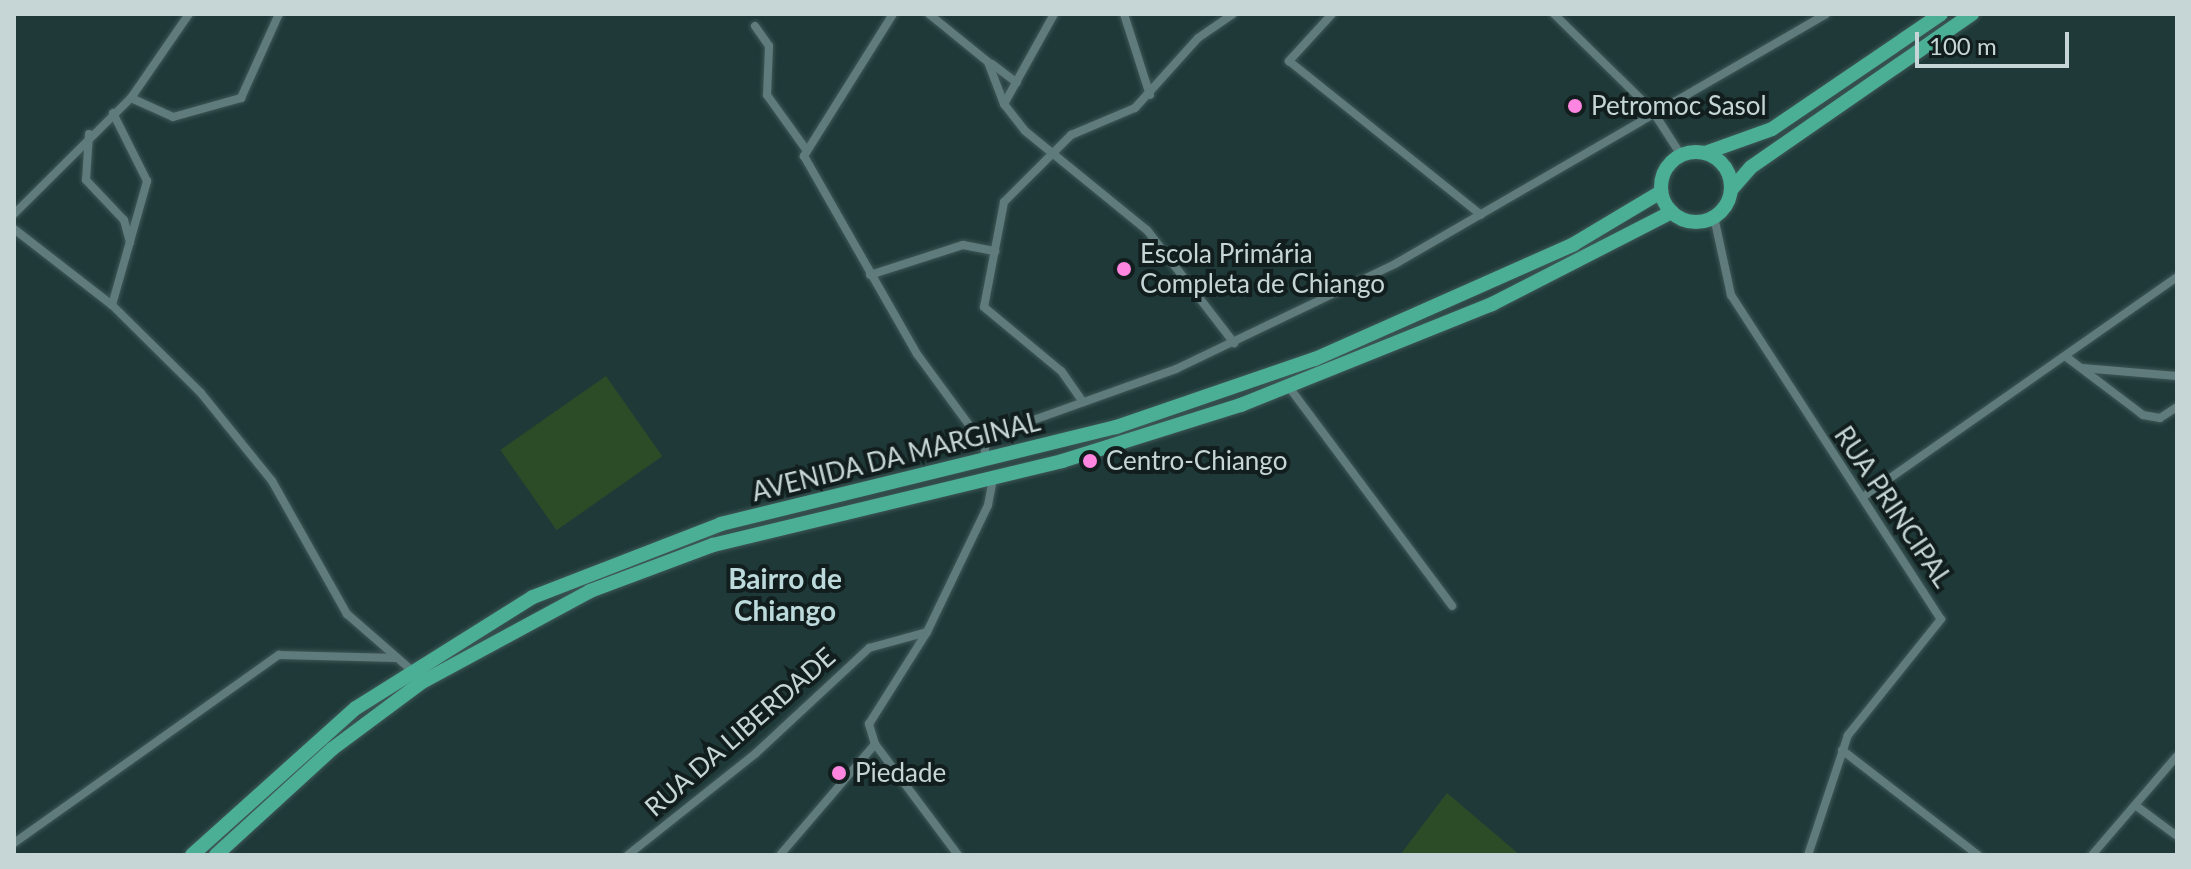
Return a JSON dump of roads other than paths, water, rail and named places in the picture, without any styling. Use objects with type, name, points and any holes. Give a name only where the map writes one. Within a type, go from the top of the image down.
[{"type":"main road","points":[[1941,14],[1772,129],[1705,153],[1681,155],[1665,170],[1661,192],[1672,212],[1696,221],[1714,217],[1751,167],[1972,14]]},
{"type":"main road","points":[[1705,153],[1725,167],[1731,190]]},
{"type":"main road","name":"AVENIDA DA MARGINAL","points":[[192,855],[303,748],[410,669],[601,567],[721,524],[1130,423],[1315,359],[1574,244],[1661,192]]},
{"type":"main road","name":"AVENIDA DA MARGINAL","points":[[216,855],[332,749],[422,682],[590,591],[713,545],[993,479],[1289,387],[1492,304],[1672,212]]},
{"type":"street","points":[[14,214],[89,134],[131,98],[189,14]]},
{"type":"street","points":[[131,98],[173,117],[241,98],[279,14]]},
{"type":"street","points":[[805,148],[893,14]]},
{"type":"street","points":[[929,14],[1017,83]]},
{"type":"street","points":[[1004,104],[1054,14]]},
{"type":"street","points":[[1124,14],[1150,95]]},
{"type":"street","points":[[1083,402],[1061,371],[984,307],[1007,197],[1071,135],[1150,95],[1198,38],[1233,14]]},
{"type":"street","points":[[1332,14],[1289,61],[1481,215]]},
{"type":"street","points":[[1554,14],[1658,116],[1681,155]]},
{"type":"street","points":[[981,441],[1234,343],[1481,215],[1658,116],[1826,14]]},
{"type":"street","points":[[755,26],[769,46],[767,95],[805,148],[806,163],[955,415],[981,441],[984,461]]},
{"type":"street","points":[[988,62],[1004,104],[1052,155],[1136,219],[1234,343]]},
{"type":"street","points":[[112,305],[130,247],[147,169],[113,113]]},
{"type":"street","points":[[89,134],[86,180],[124,220],[130,247]]},
{"type":"street","name":"RUA PRINCIPAL","points":[[1714,217],[1731,295],[1941,619],[1842,750],[1808,855]]},
{"type":"street","points":[[14,229],[112,305],[257,461],[347,614],[410,669]]},
{"type":"street","points":[[870,275],[963,245],[995,251]]},
{"type":"street","points":[[1863,497],[2177,277]]},
{"type":"street","points":[[2065,356],[2143,415],[2160,418],[2177,407]]},
{"type":"street","points":[[2082,368],[2177,376]]},
{"type":"street","points":[[1289,387],[1452,606]]},
{"type":"street","points":[[958,855],[875,744],[871,716],[927,632],[988,505],[993,479]]},
{"type":"street","name":"RUA DA LIBERDADE","points":[[628,855],[755,754],[869,648],[927,632]]},
{"type":"street","points":[[14,843],[279,655],[398,658]]},
{"type":"street","points":[[780,855],[875,744]]},
{"type":"street","points":[[1842,750],[1978,855]]},
{"type":"street","points":[[2092,855],[2177,756]]},
{"type":"street","points":[[2135,805],[2177,836]]},
{"type":"place","name":"Petromoc Sasol","points":[[1575,106]]},
{"type":"place","name":"Escola Primária Completa de Chiango","points":[[1124,269]]},
{"type":"place","name":"Centro-Chiango","points":[[1090,461]]},
{"type":"place","name":"Piedade","points":[[839,773]]},
{"type":"district","name":"Bairro de Chiango","points":[[785,594]]}]
